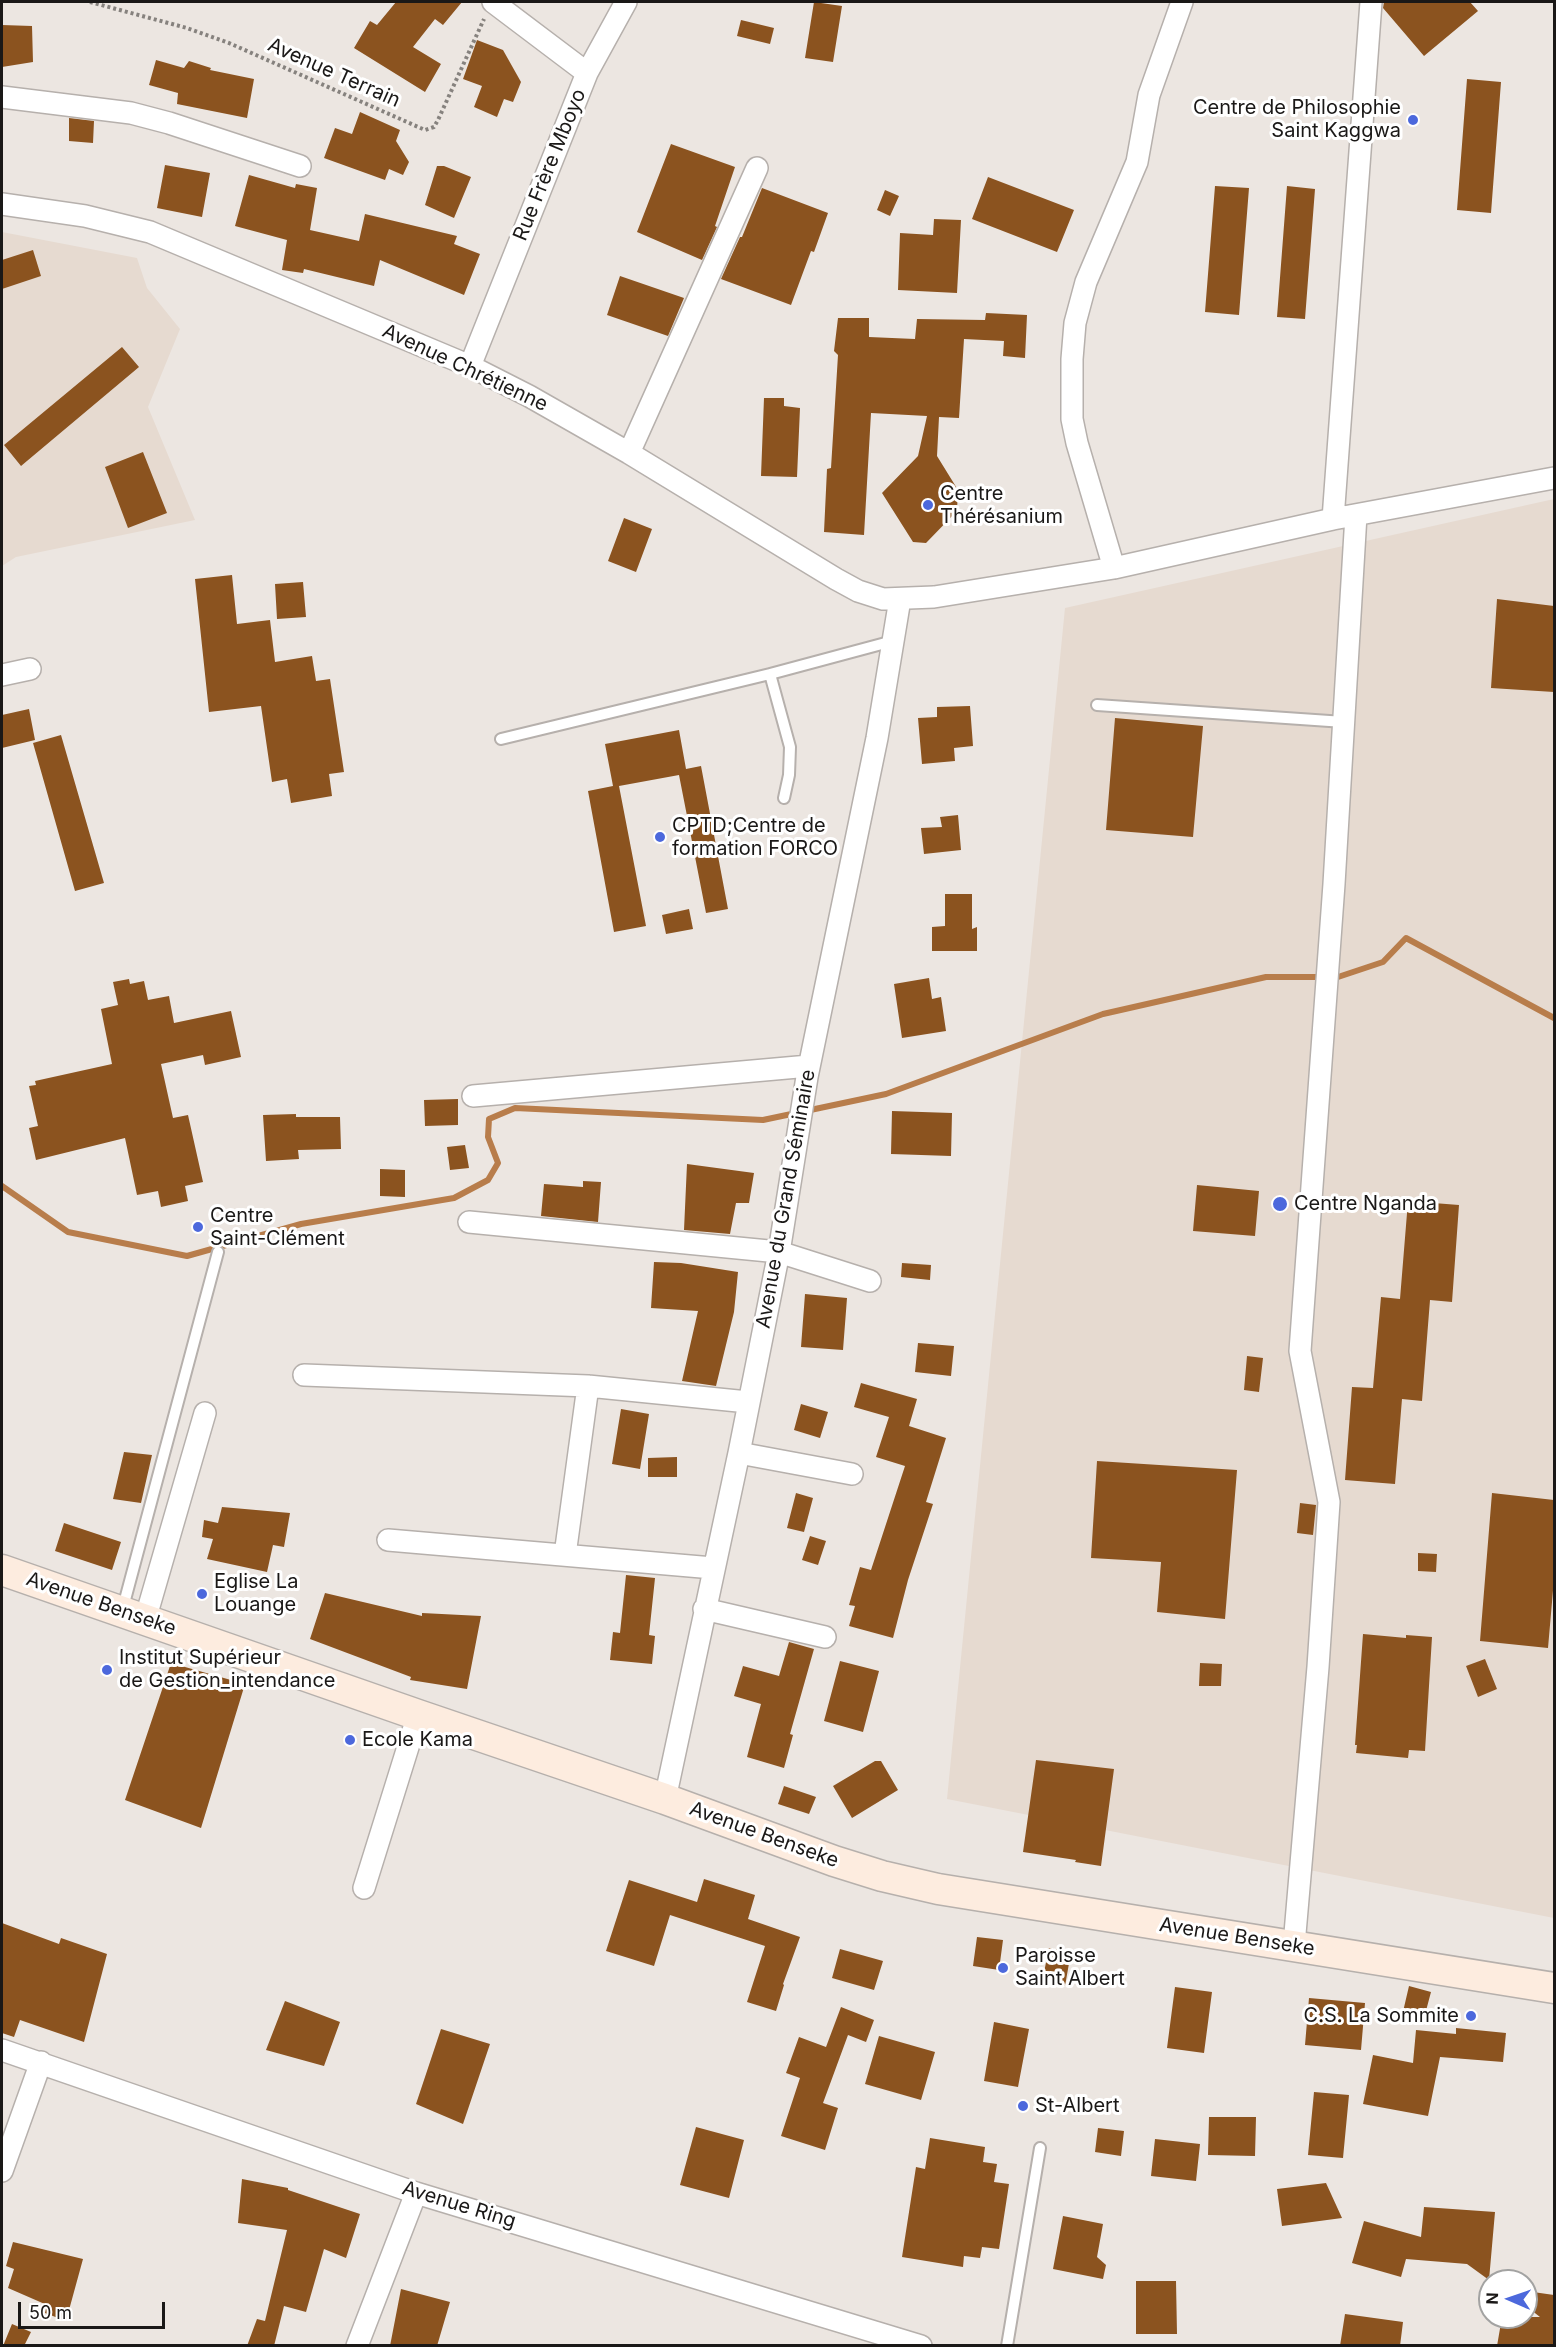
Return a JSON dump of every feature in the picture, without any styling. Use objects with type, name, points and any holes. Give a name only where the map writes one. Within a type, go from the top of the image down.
[{"type":"street","points":[[587,73],[626,2]]},
{"type":"street","points":[[1114,568],[1072,419],[1072,358],[1075,324],[1086,282],[1137,162],[1149,95],[1182,2]]},
{"type":"street","points":[[1333,519],[1371,2]]},
{"type":"street","name":"Rue Frère Mboyo","points":[[470,366],[587,73],[490,7]]},
{"type":"street","points":[[2,97],[132,113],[300,166]]},
{"type":"street","points":[[629,453],[757,168]]},
{"type":"street","name":"Avenue Chrétienne","points":[[2,204],[68,213],[150,232],[470,366],[529,396],[629,453],[836,579],[858,591],[883,599],[934,597],[1114,568],[1333,519],[1554,478]]},
{"type":"street","points":[[1294,1945],[1329,1529],[1327,1484],[1300,1351],[1329,964],[1356,515]]},
{"type":"street","name":"Avenue du Grand Séminaire","points":[[665,1799],[739,1453],[779,1252],[808,1072],[877,738],[900,598]]},
{"type":"street","points":[[2,675],[30,669]]},
{"type":"street","points":[[473,1096],[808,1072]]},
{"type":"street","points":[[469,1222],[779,1252],[870,1281]]},
{"type":"street","points":[[304,1375],[588,1386],[748,1402]]},
{"type":"street","points":[[565,1555],[588,1386]]},
{"type":"street","points":[[134,1616],[205,1413]]},
{"type":"street","points":[[739,1453],[852,1474]]},
{"type":"street","points":[[388,1540],[713,1568]]},
{"type":"street","name":"Avenue Benseke","points":[[2,1570],[665,1799],[834,1862],[905,1882],[1554,1988]]},
{"type":"street","points":[[704,1609],[825,1637]]},
{"type":"street","points":[[364,1888],[418,1715]]},
{"type":"street","name":"Avenue Ring","points":[[2,2050],[416,2193],[921,2346]]},
{"type":"street","points":[[2,2171],[41,2062]]},
{"type":"street","points":[[357,2346],[416,2193]]},
{"type":"lane","points":[[501,739],[770,674],[893,641]]},
{"type":"lane","points":[[770,674],[790,747],[789,775],[784,798]]},
{"type":"lane","points":[[1097,705],[1344,723]]},
{"type":"lane","points":[[134,1616],[218,1252]]},
{"type":"lane","points":[[1007,2346],[1040,2148]]},
{"type":"path","name":"Avenue Terrain","points":[[90,2],[187,28],[229,43],[425,130],[434,127],[438,120],[490,7]]},
{"type":"shaded area","points":[[2,232],[137,258],[147,288],[180,329],[148,407],[195,520],[16,557],[2,566]]},
{"type":"shaded area","name":"Centre Nganda","points":[[1554,499],[1554,1918],[947,1799],[1065,608]]},
{"type":"building","points":[[396,2],[462,2],[443,25],[435,19],[413,47],[441,64],[425,92],[354,48],[370,21],[377,25]]},
{"type":"building","points":[[814,2],[842,6],[833,62],[805,58]]},
{"type":"building","points":[[1384,2],[1470,2],[1478,11],[1424,56],[1383,8]]},
{"type":"building","points":[[741,20],[774,28],[770,44],[737,36]]},
{"type":"building","points":[[2,25],[32,26],[33,62],[2,67]]},
{"type":"building","points":[[477,40],[503,50],[521,82],[513,102],[504,99],[497,117],[474,107],[482,86],[463,79]]},
{"type":"building","points":[[156,60],[184,68],[189,61],[211,68],[210,70],[254,79],[247,118],[177,104],[178,93],[149,85]]},
{"type":"building","points":[[1467,79],[1501,82],[1491,213],[1457,210]]},
{"type":"building","points":[[360,112],[400,130],[396,141],[409,162],[403,175],[389,169],[385,180],[324,158],[335,128],[352,134]]},
{"type":"building","points":[[69,118],[94,121],[93,143],[69,141]]},
{"type":"building","points":[[671,144],[735,167],[715,226],[717,227],[702,260],[637,232]]},
{"type":"building","points":[[165,165],[210,173],[202,217],[157,208]]},
{"type":"building","points":[[437,166],[444,166],[471,177],[454,218],[425,205]]},
{"type":"building","points":[[249,175],[295,188],[296,184],[317,188],[310,230],[359,241],[365,214],[457,236],[454,244],[480,254],[464,295],[380,260],[374,286],[304,269],[303,273],[282,270],[287,240],[235,226]]},
{"type":"building","points":[[988,177],[1074,210],[1057,252],[972,219]]},
{"type":"building","points":[[1215,186],[1249,188],[1239,315],[1205,312]]},
{"type":"building","points":[[1287,186],[1315,189],[1305,319],[1277,317]]},
{"type":"building","points":[[762,188],[828,213],[791,305],[721,279],[742,237]]},
{"type":"building","points":[[885,190],[899,196],[890,216],[877,210]]},
{"type":"building","points":[[934,219],[961,220],[957,293],[898,290],[900,233],[933,235]]},
{"type":"building","points":[[33,250],[41,276],[2,289],[2,260]]},
{"type":"building","points":[[620,276],[684,298],[668,336],[607,315]]},
{"type":"building","points":[[986,313],[1027,315],[1025,358],[1003,356],[1004,341],[964,339],[959,418],[939,417],[937,456],[958,490],[957,511],[926,543],[913,542],[882,493],[918,456],[927,416],[871,413],[864,535],[824,532],[827,469],[831,468],[838,355],[834,351],[838,318],[869,318],[869,337],[915,339],[917,319],[985,320]]},
{"type":"building","points":[[122,347],[139,367],[21,466],[4,445]]},
{"type":"building","points":[[764,398],[784,398],[784,406],[800,408],[797,477],[761,476]]},
{"type":"building","points":[[143,452],[167,513],[128,528],[105,467]]},
{"type":"building","points":[[624,518],[652,529],[636,572],[608,561]]},
{"type":"building","points":[[232,575],[237,624],[270,620],[275,662],[312,656],[316,681],[330,679],[344,772],[329,774],[332,796],[291,803],[287,779],[272,782],[261,706],[209,712],[195,579]]},
{"type":"building","points":[[303,582],[306,617],[277,619],[275,584]]},
{"type":"building","points":[[1497,599],[1554,606],[1554,692],[1491,688]]},
{"type":"building","points":[[970,706],[973,746],[954,748],[955,761],[922,764],[918,718],[937,717],[937,707]]},
{"type":"building","points":[[29,709],[35,740],[2,748],[2,715]]},
{"type":"building","points":[[1115,718],[1203,726],[1193,837],[1106,830]]},
{"type":"building","points":[[679,730],[686,769],[701,766],[728,909],[706,913],[679,775],[619,786],[646,926],[614,932],[588,791],[613,786],[605,744]]},
{"type":"building","points":[[61,735],[104,883],[75,891],[33,743]]},
{"type":"building","points":[[958,815],[961,850],[924,854],[921,828],[942,827],[940,817]]},
{"type":"building","points":[[945,894],[972,894],[972,929],[977,927],[977,951],[932,951],[932,927],[945,926]]},
{"type":"building","points":[[689,909],[693,929],[666,934],[662,915]]},
{"type":"building","points":[[929,978],[932,999],[941,997],[946,1031],[902,1038],[894,984]]},
{"type":"building","points":[[129,979],[130,984],[144,981],[148,1000],[169,996],[174,1023],[231,1011],[241,1057],[205,1065],[203,1055],[161,1064],[173,1118],[188,1115],[203,1182],[185,1186],[188,1201],[161,1207],[158,1191],[137,1195],[125,1138],[36,1160],[29,1128],[38,1126],[29,1086],[36,1085],[35,1081],[112,1064],[101,1009],[118,1005],[113,982]]},
{"type":"building","points":[[458,1099],[458,1125],[425,1126],[424,1100]]},
{"type":"building","points":[[892,1111],[952,1113],[951,1156],[891,1154]]},
{"type":"building","points":[[296,1114],[296,1117],[340,1117],[341,1149],[298,1150],[299,1159],[266,1161],[263,1115]]},
{"type":"building","points":[[465,1145],[469,1168],[450,1170],[447,1147]]},
{"type":"building","points":[[687,1164],[754,1173],[749,1203],[736,1203],[730,1234],[684,1230]]},
{"type":"building","points":[[380,1169],[405,1170],[405,1197],[380,1196]]},
{"type":"building","points":[[583,1181],[601,1182],[598,1222],[541,1216],[544,1184],[583,1187]]},
{"type":"building","points":[[1197,1185],[1259,1191],[1255,1236],[1193,1231]]},
{"type":"building","points":[[1408,1201],[1459,1205],[1452,1302],[1430,1300],[1422,1401],[1402,1399],[1395,1484],[1345,1480],[1352,1387],[1373,1388],[1381,1297],[1400,1299]]},
{"type":"building","points":[[654,1262],[681,1263],[738,1272],[734,1312],[716,1386],[682,1381],[698,1311],[651,1308]]},
{"type":"building","points":[[902,1263],[931,1265],[930,1280],[901,1277]]},
{"type":"building","points":[[805,1294],[847,1298],[843,1350],[801,1347]]},
{"type":"building","points":[[918,1343],[954,1346],[951,1376],[915,1372]]},
{"type":"building","points":[[1247,1356],[1263,1358],[1259,1392],[1244,1390]]},
{"type":"building","points":[[861,1383],[917,1399],[909,1426],[946,1438],[926,1502],[933,1504],[908,1580],[893,1638],[849,1626],[855,1606],[849,1605],[860,1567],[871,1570],[905,1466],[876,1457],[889,1417],[854,1407]]},
{"type":"building","points":[[801,1404],[828,1412],[820,1438],[794,1430]]},
{"type":"building","points":[[621,1409],[649,1414],[640,1469],[612,1464]]},
{"type":"building","points":[[124,1452],[152,1455],[141,1503],[113,1499]]},
{"type":"building","points":[[677,1457],[677,1477],[648,1477],[648,1458]]},
{"type":"building","points":[[1097,1461],[1237,1470],[1225,1619],[1157,1612],[1161,1562],[1091,1558]]},
{"type":"building","points":[[796,1493],[813,1498],[804,1532],[787,1528]]},
{"type":"building","points":[[1492,1493],[1554,1500],[1554,1579],[1548,1648],[1480,1641]]},
{"type":"building","points":[[1300,1503],[1316,1505],[1313,1535],[1297,1533]]},
{"type":"building","points":[[222,1507],[290,1513],[284,1547],[273,1545],[267,1572],[207,1559],[213,1539],[202,1537],[204,1520],[218,1523]]},
{"type":"building","points":[[64,1523],[121,1542],[112,1570],[55,1551]]},
{"type":"building","points":[[810,1536],[826,1541],[818,1565],[802,1560]]},
{"type":"building","points":[[1418,1553],[1437,1554],[1436,1572],[1418,1571]]},
{"type":"building","points":[[626,1575],[655,1578],[649,1635],[655,1636],[652,1664],[610,1660],[613,1632],[620,1633]]},
{"type":"building","points":[[325,1593],[422,1616],[422,1613],[481,1616],[467,1689],[410,1680],[411,1677],[310,1639]]},
{"type":"building","points":[[1363,1634],[1406,1638],[1406,1635],[1432,1637],[1425,1751],[1409,1750],[1408,1758],[1356,1753]]},
{"type":"building","points":[[789,1642],[814,1649],[790,1734],[793,1735],[784,1768],[747,1757],[761,1704],[734,1696],[743,1666],[779,1676]]},
{"type":"building","points":[[1485,1659],[1497,1689],[1478,1697],[1466,1666]]},
{"type":"building","points":[[840,1661],[879,1671],[863,1732],[824,1721]]},
{"type":"building","points":[[171,1663],[245,1684],[201,1828],[125,1800]]},
{"type":"building","points":[[1200,1663],[1222,1664],[1221,1686],[1199,1686]]},
{"type":"building","points":[[1036,1760],[1114,1769],[1101,1866],[1023,1852]]},
{"type":"building","points":[[875,1761],[881,1761],[898,1790],[852,1818],[833,1786]]},
{"type":"building","points":[[784,1786],[816,1797],[809,1814],[778,1804]]},
{"type":"building","points":[[704,1879],[755,1895],[748,1919],[800,1937],[776,2011],[747,2002],[765,1946],[670,1915],[654,1966],[606,1951],[629,1880],[697,1902]]},
{"type":"building","points":[[2,1923],[59,1944],[61,1938],[107,1954],[84,2042],[20,2020],[14,2037],[2,2033]]},
{"type":"building","points":[[977,1937],[1003,1940],[999,1970],[973,1966]]},
{"type":"building","points":[[1049,1948],[1071,1952],[1065,1986],[1042,1982]]},
{"type":"building","points":[[840,1949],[883,1961],[874,1990],[832,1978]]},
{"type":"building","points":[[1409,1986],[1431,1992],[1423,2022],[1402,2016]]},
{"type":"building","points":[[1175,1987],[1212,1992],[1204,2053],[1167,2048]]},
{"type":"building","points":[[1309,1998],[1365,2003],[1361,2050],[1305,2045]]},
{"type":"building","points":[[285,2001],[340,2022],[324,2066],[266,2050]]},
{"type":"building","points":[[841,2007],[874,2020],[866,2042],[848,2035],[823,2103],[838,2108],[825,2150],[781,2136],[800,2078],[786,2073],[799,2037],[826,2047]]},
{"type":"building","points":[[994,2022],[1029,2029],[1018,2087],[984,2081]]},
{"type":"building","points":[[1456,2028],[1506,2033],[1503,2062],[1440,2057],[1428,2116],[1363,2104],[1373,2055],[1413,2063],[1416,2030],[1456,2034]]},
{"type":"building","points":[[441,2029],[490,2044],[463,2124],[416,2104]]},
{"type":"building","points":[[879,2036],[935,2052],[921,2100],[865,2084]]},
{"type":"building","points":[[1314,2092],[1349,2095],[1343,2158],[1308,2155]]},
{"type":"building","points":[[1209,2117],[1256,2117],[1255,2156],[1208,2155]]},
{"type":"building","points":[[696,2127],[744,2140],[729,2198],[680,2185]]},
{"type":"building","points":[[1098,2128],[1124,2131],[1121,2156],[1095,2152]]},
{"type":"building","points":[[930,2138],[985,2147],[983,2162],[997,2164],[994,2182],[1009,2184],[999,2249],[982,2247],[980,2258],[964,2256],[963,2267],[902,2257],[916,2167],[925,2169]]},
{"type":"building","points":[[1155,2139],[1200,2144],[1196,2181],[1151,2176]]},
{"type":"building","points":[[242,2179],[288,2188],[288,2190],[360,2214],[346,2258],[324,2249],[306,2312],[284,2306],[274,2346],[247,2346],[257,2319],[265,2321],[287,2230],[238,2223]]},
{"type":"building","points":[[1326,2183],[1342,2218],[1282,2226],[1277,2189]]},
{"type":"building","points":[[1424,2207],[1495,2212],[1490,2269],[1478,2269],[1478,2272],[1467,2264],[1406,2259],[1401,2277],[1352,2263],[1364,2221],[1421,2237]]},
{"type":"building","points":[[1063,2216],[1103,2224],[1097,2257],[1106,2265],[1103,2279],[1053,2269]]},
{"type":"building","points":[[13,2242],[83,2259],[66,2321],[45,2313],[47,2305],[8,2288],[14,2269],[6,2266]]},
{"type":"building","points":[[1136,2281],[1176,2281],[1177,2334],[1136,2334]]},
{"type":"building","points":[[401,2289],[450,2302],[437,2346],[390,2346]]},
{"type":"building","points":[[1538,2293],[1554,2295],[1554,2346],[1497,2346],[1500,2329],[1538,2329],[1538,2317],[1540,2317],[1538,2315]]},
{"type":"building","points":[[1345,2314],[1403,2322],[1400,2346],[1340,2346]]},
{"type":"building","points":[[12,2324],[31,2332],[24,2346],[3,2346]]},
{"type":"waterway","points":[[2,1186],[68,1232],[187,1256],[301,1224],[454,1198],[488,1180],[498,1163],[488,1137],[489,1119],[515,1108],[763,1120],[886,1094],[1103,1014],[1266,977],[1338,977],[1383,962],[1406,938],[1554,1018]]},
{"type":"place","name":"Centre de Philosophie Saint Kaggwa","points":[[1413,120]]},
{"type":"place","name":"Centre Thérésanium","points":[[928,505]]},
{"type":"place","name":"CPTD;Centre de formation FORCO","points":[[660,837]]},
{"type":"place","name":"Centre Nganda","points":[[1280,1204]]},
{"type":"place","name":"Centre Saint-Clément","points":[[198,1227]]},
{"type":"place","name":"Eglise La Louange","points":[[202,1594]]},
{"type":"place","name":"Institut Supérieur de Gestion_intendance","points":[[107,1670]]},
{"type":"place","name":"Ecole Kama","points":[[350,1740]]},
{"type":"place","name":"Paroisse Saint Albert","points":[[1003,1968]]},
{"type":"place","name":"C.S. La Sommite","points":[[1471,2016]]},
{"type":"place","name":"St-Albert","points":[[1023,2106]]}]
